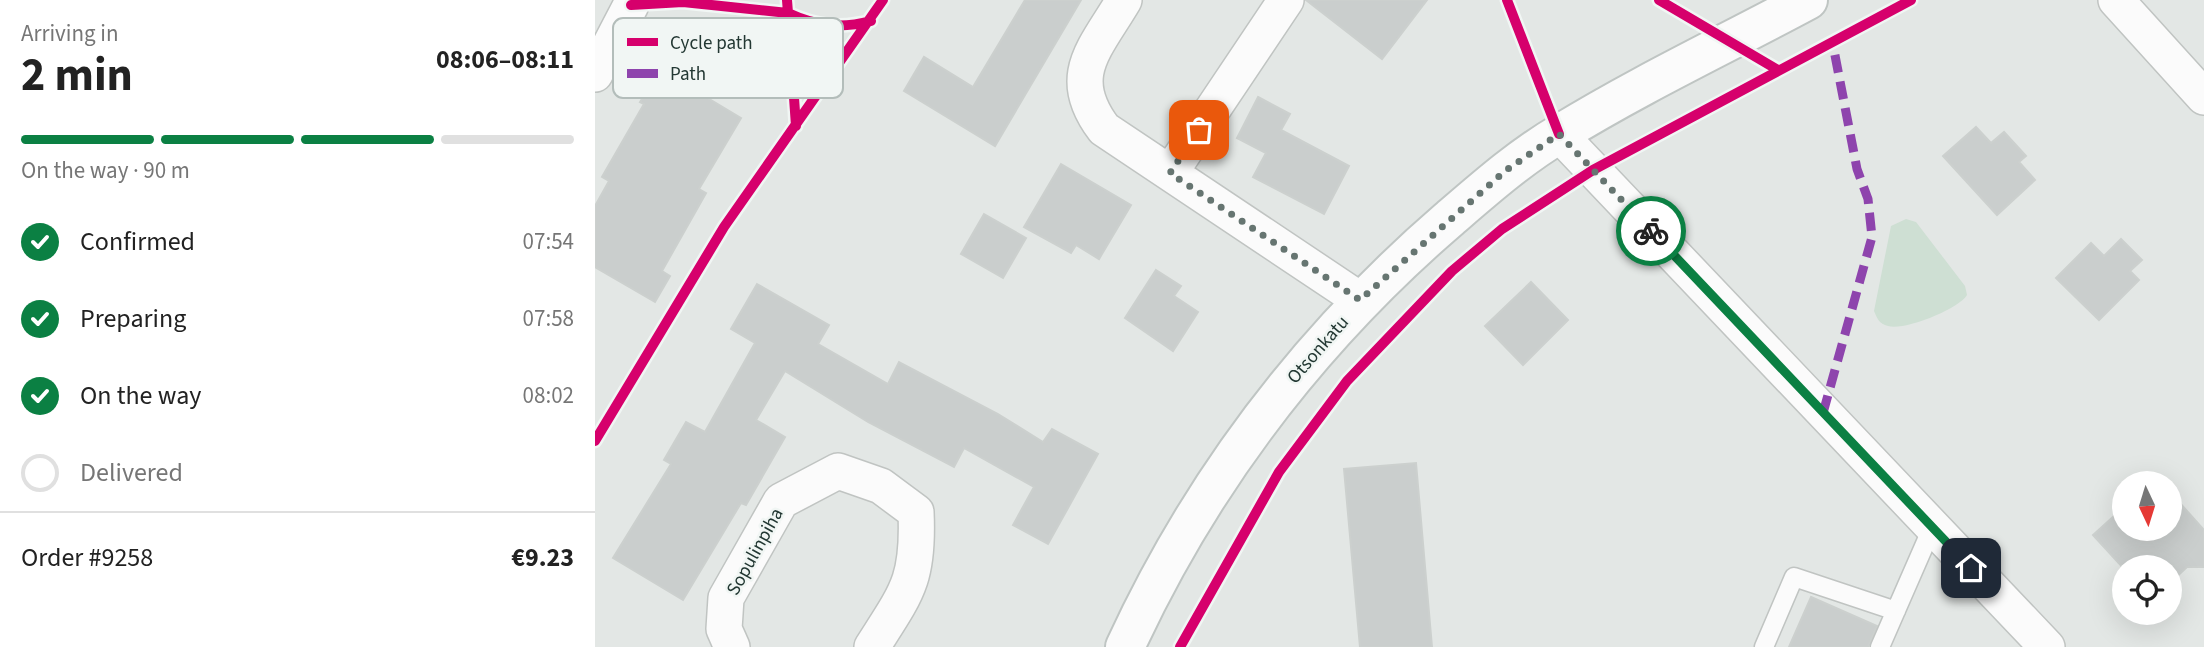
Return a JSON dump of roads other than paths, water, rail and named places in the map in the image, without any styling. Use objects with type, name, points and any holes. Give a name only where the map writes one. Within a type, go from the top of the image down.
[{"type":"street","points":[[1124,0],[1091,58],[1083,84],[1088,108],[1104,129],[1360,300]]},
{"type":"street","points":[[1170,173],[1286,0]]},
{"type":"street","name":"Otsonkatu","points":[[1125,647],[1165,569],[1233,455],[1277,394],[1360,300],[1505,171],[1559,134],[1645,84],[1808,0]]},
{"type":"street","points":[[2116,0],[2204,97]]},
{"type":"street","points":[[624,18],[631,5]]},
{"type":"street","points":[[595,74],[613,40]]},
{"type":"street","points":[[1559,134],[2047,647]]},
{"type":"street","name":"Sopulinpiha","points":[[732,647],[724,629],[726,598],[781,501],[838,471],[881,486],[916,512],[918,554],[908,589],[872,647]]},
{"type":"lane","points":[[1880,647],[1932,528]]},
{"type":"lane","points":[[1764,647],[1794,577],[1896,611]]}]
